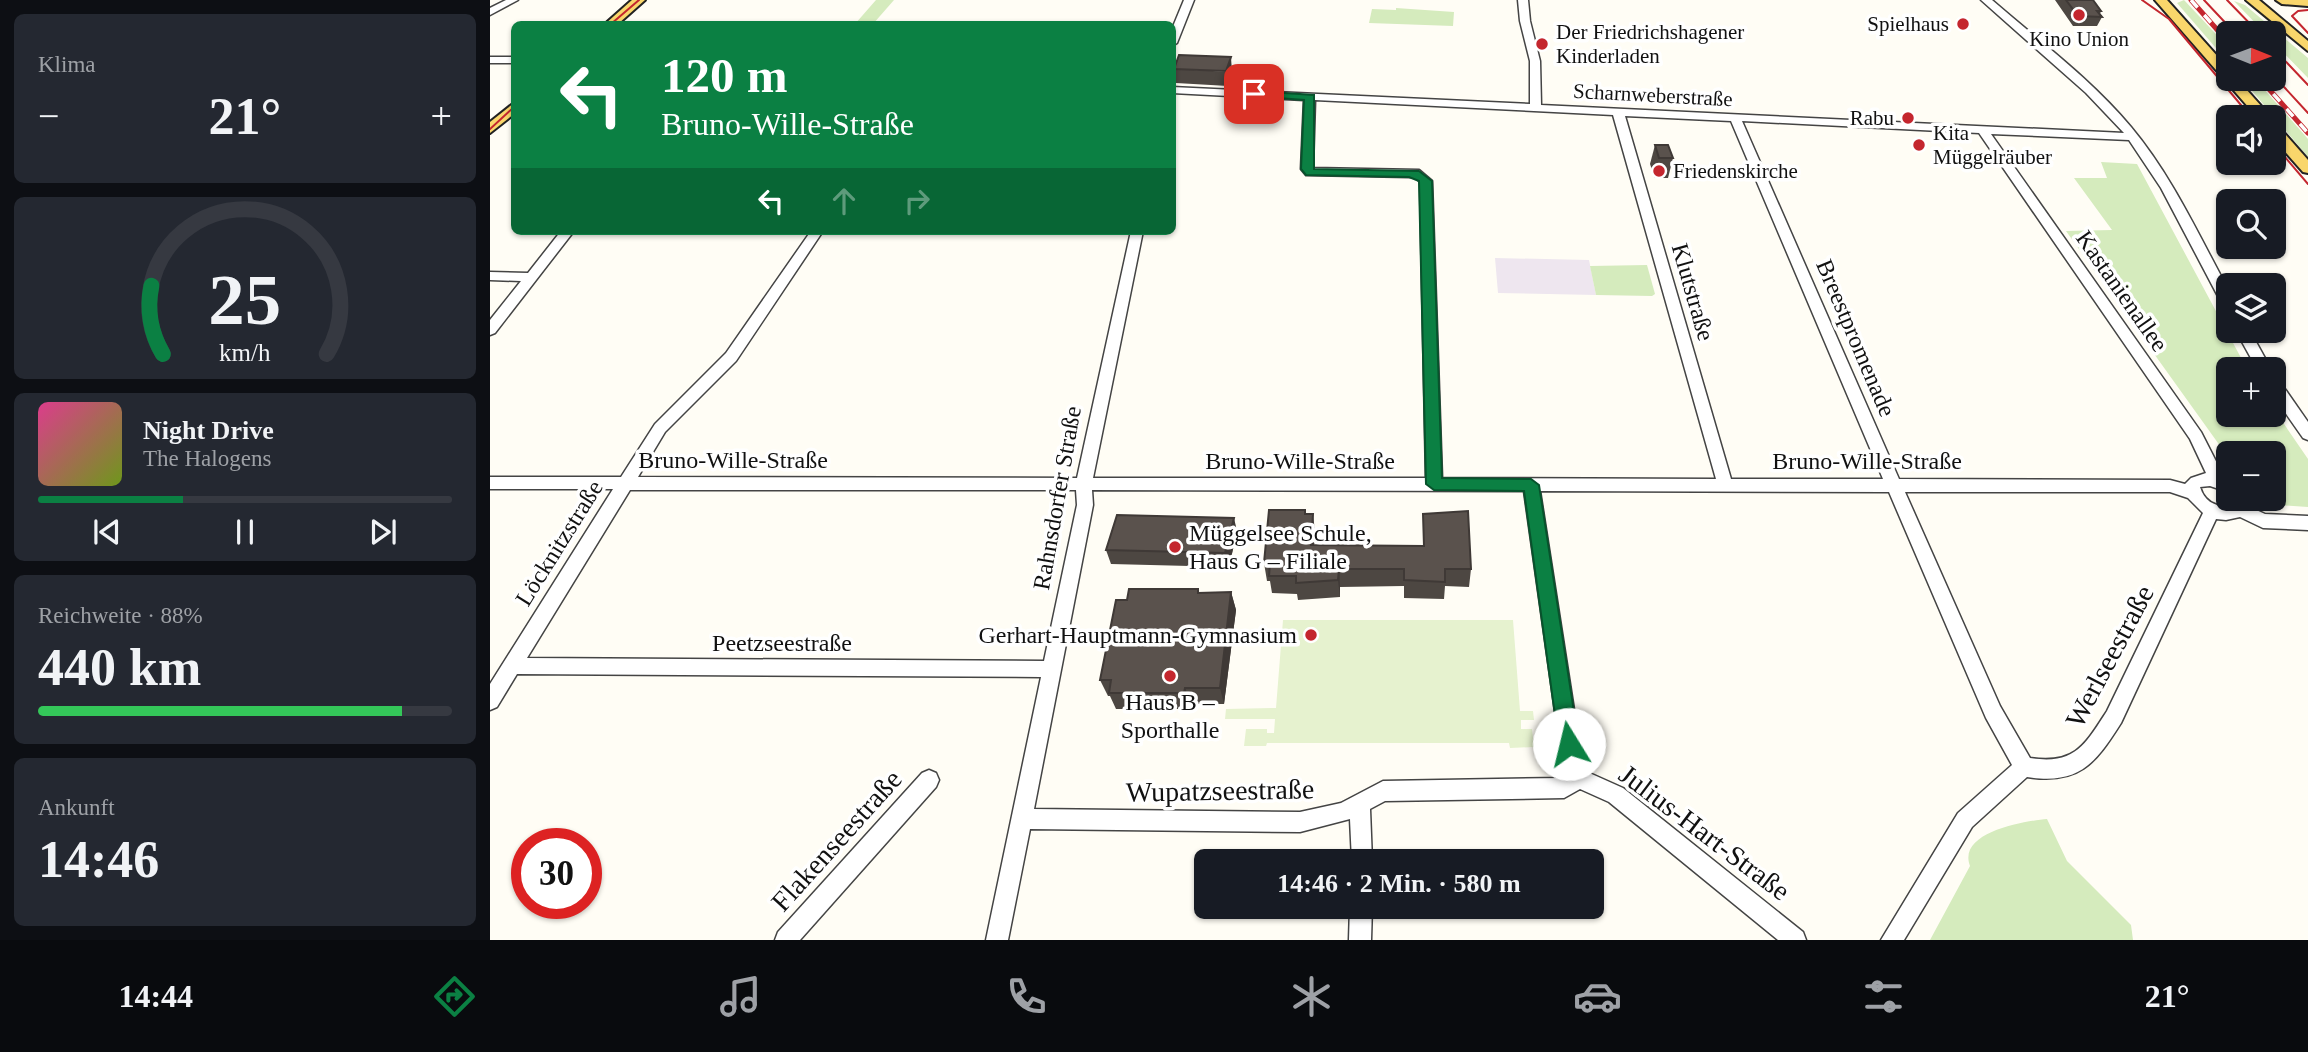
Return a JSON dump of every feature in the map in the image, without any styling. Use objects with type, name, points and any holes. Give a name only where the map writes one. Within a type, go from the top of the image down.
[{"type":"main road","points":[[614,21],[639,0]]},
{"type":"main road","points":[[2161,0],[2216,62]]},
{"type":"main road","points":[[2252,0],[2308,47]]},
{"type":"main road","points":[[2282,0],[2308,2]]},
{"type":"main road","points":[[2241,91],[2253,105]]},
{"type":"main road","points":[[492,125],[511,109]]},
{"type":"main road","points":[[2286,144],[2308,169]]},
{"type":"street","points":[[490,12],[513,0]]},
{"type":"street","points":[[1176,33],[1189,0]]},
{"type":"street","points":[[1523,0],[1526,29],[1535,61],[1536,108]]},
{"type":"street","points":[[1986,0],[2087,89],[2132,137],[2157,172],[2216,280]]},
{"type":"street","points":[[490,60],[511,60]]},
{"type":"street","name":"Scharnweberstraße","points":[[1176,90],[2132,137]]},
{"type":"street","points":[[1310,97],[1307,169],[1310,172],[1409,173],[1419,174],[1426,181],[1434,484]]},
{"type":"street","name":"Klutstraße","points":[[1618,112],[1725,484]]},
{"type":"street","name":"Breestpromenade","points":[[1735,118],[1993,712],[2024,767]]},
{"type":"street","name":"Kastanienallee","points":[[1983,130],[2196,436],[2216,471]]},
{"type":"street","points":[[490,330],[565,235]]},
{"type":"street","name":"Löcknitzstraße","points":[[490,701],[668,417],[731,357],[814,235]]},
{"type":"street","name":"Rahnsdorfer Straße","points":[[997,940],[1085,505],[1084,484],[1136,235]]},
{"type":"street","points":[[490,276],[531,277]]},
{"type":"street","points":[[2286,402],[2308,434]]},
{"type":"street","points":[[2216,482],[2197,480],[2192,485],[2193,493],[2199,502],[2212,511],[2234,514],[2236,511]]},
{"type":"street","name":"Bruno-Wille-Straße","points":[[490,483],[1893,484],[2170,486],[2193,493]]},
{"type":"street","name":"Julius-Hart-Straße","points":[[1531,485],[1572,761],[1578,778],[1616,795],[1795,940]]},
{"type":"street","name":"Werlseestraße","points":[[2024,767],[2062,771],[2077,763],[2096,746],[2113,717],[2212,511]]},
{"type":"street","points":[[2249,511],[2263,521],[2308,523]]},
{"type":"street","name":"Peetzseestraße","points":[[512,666],[1052,669]]},
{"type":"street","points":[[1892,940],[1965,820],[2024,767]]},
{"type":"street","name":"Wupatzseestraße","points":[[1022,819],[1300,822],[1333,816],[1383,791],[1564,788],[1578,778]]},
{"type":"street","name":"Flakenseestraße","points":[[786,940],[929,780]]},
{"type":"street","points":[[1360,802],[1362,849]]},
{"type":"street","points":[[1360,940],[1361,919]]},
{"type":"shaded area","points":[[1495,258],[1589,260],[1596,295],[1498,293]]},
{"type":"green space","points":[[876,0],[894,0],[876,21],[858,21]]},
{"type":"green space","points":[[2184,0],[2216,34],[2216,48],[2177,3]]},
{"type":"green space","points":[[2234,1],[2245,5],[2264,21],[2253,21]]},
{"type":"green space","points":[[1372,9],[1454,12],[1453,26],[1369,23]]},
{"type":"green space","points":[[2286,39],[2308,58],[2308,78],[2286,55]]},
{"type":"green space","points":[[2252,91],[2266,91],[2278,105],[2264,105]]},
{"type":"green space","points":[[2286,114],[2308,139],[2308,157],[2286,131]]},
{"type":"green space","points":[[2101,162],[2137,164],[2216,311],[2216,343],[2233,343],[2241,357],[2216,357],[2216,427],[2286,427],[2308,459],[2308,507],[2286,506],[2286,441],[2217,441],[2066,231],[2112,230],[2074,178],[2107,178]]},
{"type":"green space","points":[[1647,265],[1655,294],[1652,296],[1596,295],[1590,266]]},
{"type":"green space","points":[[1283,620],[1513,620],[1520,711],[1533,711],[1534,720],[1521,720],[1521,729],[1532,729],[1534,747],[1510,748],[1509,743],[1267,743],[1266,746],[1244,746],[1246,729],[1267,729],[1267,733],[1274,733],[1275,719],[1225,719],[1226,709],[1276,708]]},
{"type":"green space","points":[[2047,819],[2067,861],[2131,925],[2133,940],[1930,940],[1970,866],[1969,854],[1973,845],[1995,830]]},
{"type":"building","points":[[2066,0],[2093,0],[2102,17],[2078,16]]},
{"type":"building","points":[[1179,55],[1231,57],[1226,71],[1176,69]]},
{"type":"building","points":[[1655,145],[1668,145],[1673,158],[1659,158]]},
{"type":"building","points":[[1269,510],[1305,510],[1305,514],[1313,514],[1311,545],[1424,546],[1423,514],[1468,511],[1471,569],[1445,569],[1445,582],[1404,580],[1404,569],[1339,569],[1338,580],[1296,583],[1296,576],[1269,576],[1270,563],[1264,563]]},
{"type":"building","points":[[1117,515],[1234,518],[1225,553],[1106,550]]},
{"type":"building","name":"Haus B – Sporthalle","points":[[1129,589],[1231,592],[1220,688],[1185,688],[1184,693],[1109,693],[1111,680],[1100,680],[1116,600],[1127,600]]},
{"type":"tram line","points":[[614,21],[639,0]]},
{"type":"tram line","points":[[2142,0],[2169,19],[2241,105]]},
{"type":"tram line","points":[[2204,0],[2224,21]]},
{"type":"tram line","points":[[2227,0],[2247,21]]},
{"type":"tram line","points":[[2308,10],[2298,11],[2292,16],[2308,33]]},
{"type":"tram line","points":[[2286,62],[2308,85]]},
{"type":"tram line","points":[[2286,89],[2308,113]]},
{"type":"tram line","points":[[490,129],[511,110]]},
{"type":"tram line","points":[[2286,158],[2308,184]]},
{"type":"railway","points":[[2191,0],[2216,28]]},
{"type":"railway","points":[[2271,91],[2308,133]]},
{"type":"place","name":"Kino Union","points":[[2079,15]]},
{"type":"place","name":"Spielhaus","points":[[1963,24]]},
{"type":"place","name":"Der Friedrichshagener Kinderladen","points":[[1542,44]]},
{"type":"place","name":"Rabu","points":[[1908,118]]},
{"type":"place","name":"Kita Müggelräuber","points":[[1919,145]]},
{"type":"place","name":"Friedenskirche","points":[[1659,171]]},
{"type":"place","name":"Müggelsee Schule, Haus G – Filiale","points":[[1175,547]]},
{"type":"place","name":"Gerhart-Hauptmann-Gymnasium","points":[[1311,635]]},
{"type":"place","name":"Haus B – Sporthalle","points":[[1170,676]]},
{"type":"route","points":[[1254,94],[1310,97],[1307,169],[1310,172],[1409,173],[1419,174],[1426,181],[1434,484],[1531,485],[1569,744]]}]
